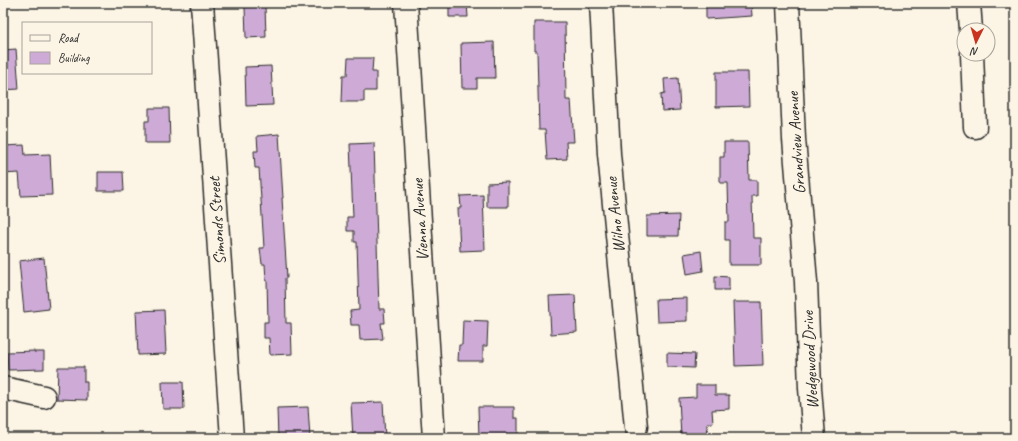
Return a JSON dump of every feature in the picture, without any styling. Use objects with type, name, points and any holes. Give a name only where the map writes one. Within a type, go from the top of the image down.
[{"type":"street","name":"Simonds Street","points":[[202,3],[232,438]]},
{"type":"street","name":"Vienna Avenue","points":[[406,3],[434,438]]},
{"type":"street","name":"Wilno Avenue","points":[[601,3],[608,154],[636,427]]},
{"type":"street","name":"Grandview Avenue","points":[[788,3],[794,139],[806,282]]},
{"type":"street","points":[[969,3],[970,22]]},
{"type":"street","points":[[972,62],[975,128]]},
{"type":"street","name":"Wedgewood Drive","points":[[806,282],[810,388],[814,438]]},
{"type":"street","points":[[3,388],[44,397]]},
{"type":"building","points":[[449,3],[467,3],[468,17],[449,17]]},
{"type":"building","points":[[706,3],[751,3],[752,16],[706,19]]},
{"type":"building","points":[[265,6],[266,37],[246,38],[245,7]]},
{"type":"building","points":[[534,22],[565,22],[566,100],[571,100],[574,142],[566,142],[567,159],[547,160],[545,130],[539,130],[537,51],[534,51]]},
{"type":"building","points":[[494,42],[495,78],[477,78],[477,88],[462,88],[461,43]]},
{"type":"building","points":[[16,49],[19,89],[3,90],[3,50]]},
{"type":"building","points":[[348,58],[373,58],[372,72],[376,72],[376,91],[364,91],[364,102],[342,102],[343,75],[347,75]]},
{"type":"building","points":[[271,66],[273,105],[246,106],[245,67]]},
{"type":"building","points":[[716,72],[748,72],[749,106],[716,107]]},
{"type":"building","points":[[678,78],[680,110],[662,111],[661,94],[665,93],[664,79]]},
{"type":"building","points":[[149,108],[169,108],[170,143],[145,143],[145,121],[149,121]]},
{"type":"building","points":[[279,134],[287,278],[285,278],[286,323],[291,323],[292,354],[270,355],[269,338],[264,338],[264,322],[268,322],[267,280],[265,264],[262,264],[260,248],[264,248],[259,168],[255,168],[254,151],[258,151],[257,136]]},
{"type":"building","points":[[724,142],[748,142],[749,180],[757,180],[757,196],[752,196],[753,238],[761,238],[761,265],[729,265],[729,240],[725,240],[725,222],[729,222],[728,183],[720,183],[720,157],[724,157]]},
{"type":"building","points":[[374,143],[379,309],[384,309],[385,323],[381,323],[383,339],[360,340],[359,325],[351,325],[350,311],[359,310],[357,242],[354,242],[354,231],[347,231],[347,217],[353,217],[350,144]]},
{"type":"building","points":[[24,145],[25,155],[50,154],[52,195],[21,196],[19,173],[3,174],[3,146]]},
{"type":"building","points":[[98,172],[123,172],[124,191],[98,191]]},
{"type":"building","points":[[508,182],[508,207],[487,207],[487,183]]},
{"type":"building","points":[[483,195],[485,250],[460,251],[458,208],[461,208],[460,196]]},
{"type":"building","points":[[679,215],[678,236],[647,236],[647,216]]},
{"type":"building","points":[[701,251],[703,271],[687,274],[684,254]]},
{"type":"building","points":[[44,258],[49,309],[24,312],[19,261]]},
{"type":"building","points":[[715,276],[729,277],[729,290],[715,290]]},
{"type":"building","points":[[575,295],[577,332],[551,334],[549,296]]},
{"type":"building","points":[[687,298],[687,321],[657,322],[656,299]]},
{"type":"building","points":[[733,302],[761,302],[763,365],[735,366]]},
{"type":"building","points":[[164,310],[166,354],[138,355],[136,311]]},
{"type":"building","points":[[463,320],[488,321],[487,346],[483,346],[483,361],[458,361],[459,345],[462,345]]},
{"type":"building","points":[[7,352],[44,352],[44,369],[8,370]]},
{"type":"building","points":[[667,353],[695,354],[694,368],[667,367]]},
{"type":"building","points":[[58,367],[84,367],[84,382],[87,382],[87,400],[57,399]]},
{"type":"building","points":[[162,382],[183,382],[184,409],[163,409]]},
{"type":"building","points":[[696,385],[715,385],[715,395],[729,395],[729,409],[712,410],[713,423],[707,423],[708,438],[681,438],[679,398],[696,397]]},
{"type":"building","points":[[383,402],[385,438],[353,438],[351,403]]},
{"type":"building","points":[[308,407],[310,438],[278,438],[277,408]]},
{"type":"building","points":[[478,407],[514,407],[514,418],[518,418],[518,434],[506,434],[506,438],[479,438]]}]
